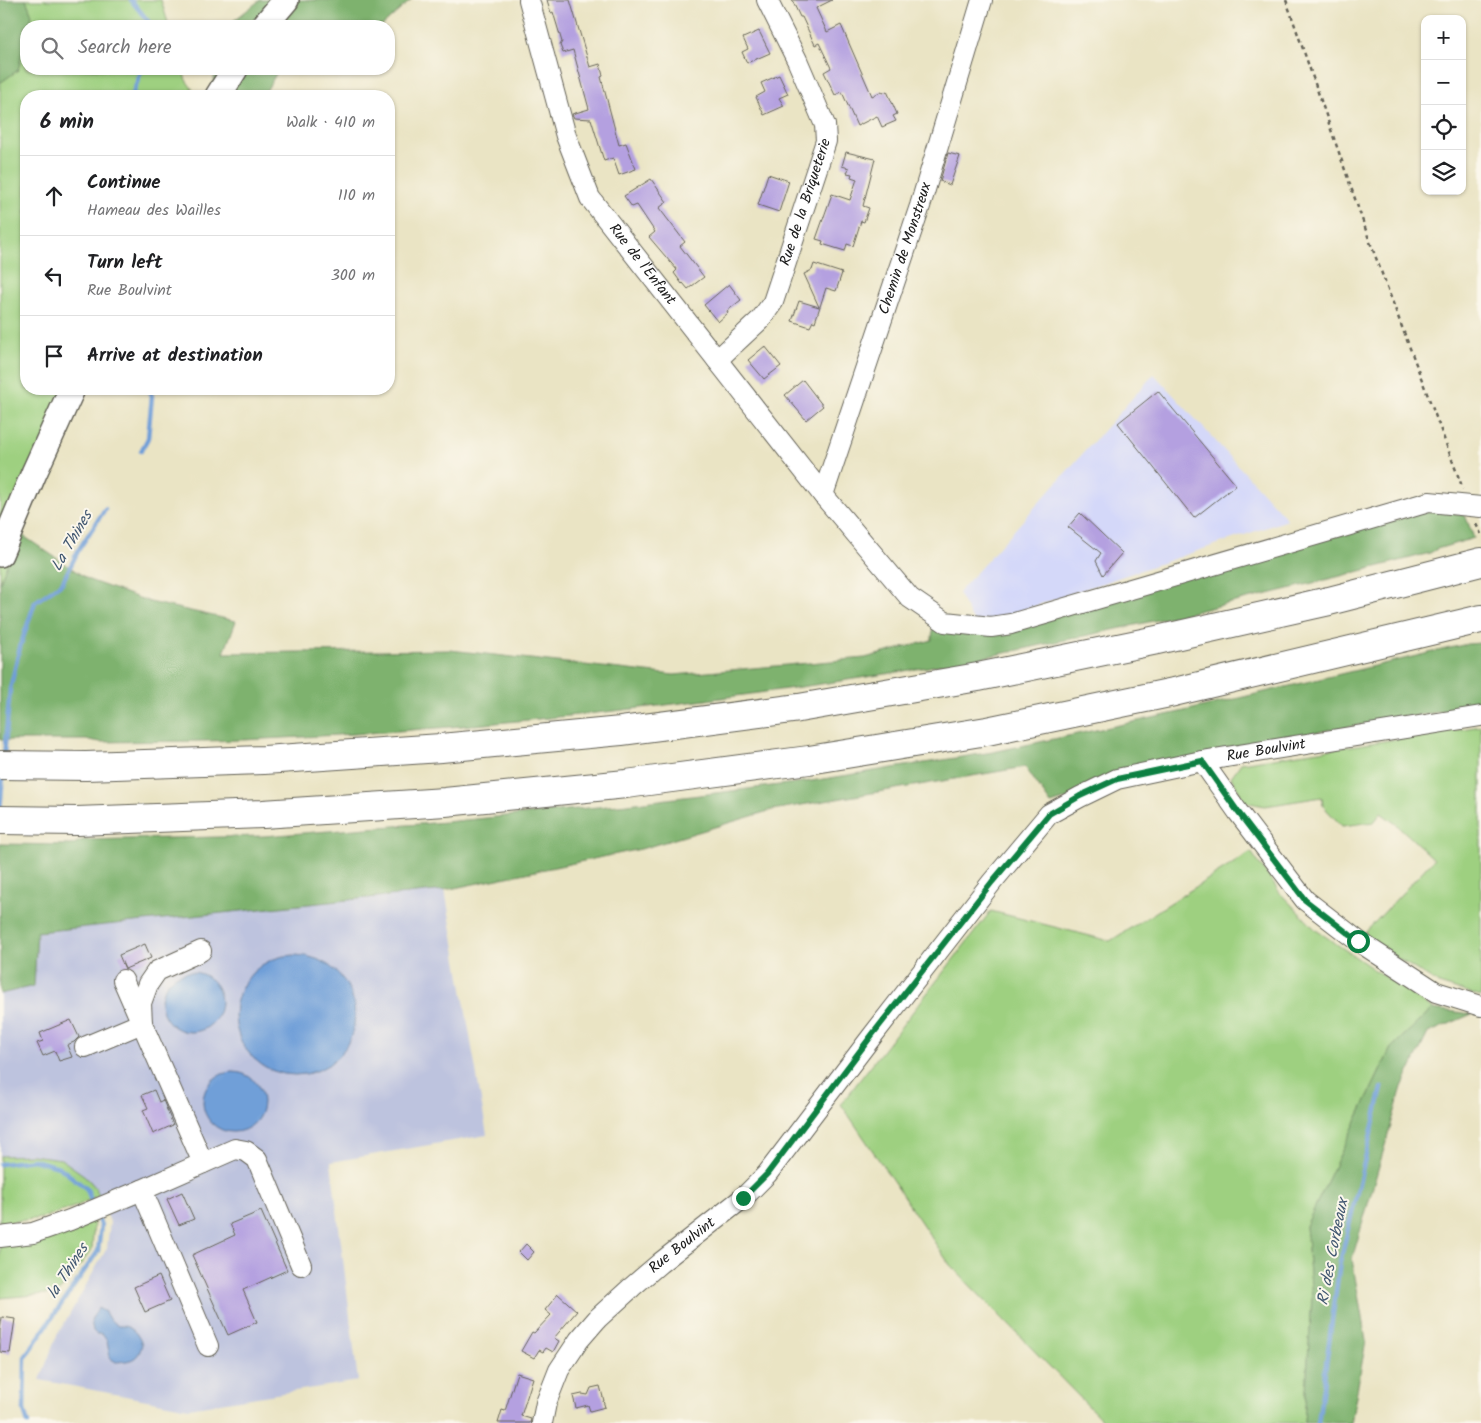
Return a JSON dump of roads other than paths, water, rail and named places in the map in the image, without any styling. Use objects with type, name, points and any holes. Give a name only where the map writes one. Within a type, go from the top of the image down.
[{"type":"highway","points":[[0,765],[86,766],[264,760],[440,748],[621,731],[799,708],[978,677],[1138,644],[1329,602],[1481,562]]},
{"type":"highway","points":[[0,820],[77,821],[262,814],[445,802],[626,784],[809,760],[987,731],[1174,692],[1475,621]]},
{"type":"main road","points":[[269,20],[286,0]]},
{"type":"main road","points":[[222,90],[231,75]]},
{"type":"main road","points":[[0,554],[34,472],[69,395]]},
{"type":"street","name":"Rue de l'Enfant","points":[[529,0],[566,136],[590,198],[823,495],[910,598],[946,622],[991,626],[1011,624],[1429,502],[1476,507]]},
{"type":"street","name":"Rue de la Briqueterie","points":[[717,360],[761,320],[773,302],[826,141],[825,125],[798,60],[768,0]]},
{"type":"street","name":"Chemin de Monstreux","points":[[823,495],[920,206],[982,0]]},
{"type":"street","name":"Rue Boulvint","points":[[542,1423],[546,1403],[559,1370],[579,1340],[598,1318],[632,1287],[743,1198],[767,1174],[986,889],[1049,814],[1080,796],[1117,779],[1202,761],[1481,716]]},
{"type":"street","points":[[1202,761],[1305,900],[1358,941],[1436,992],[1481,1006]]},
{"type":"street","points":[[142,1023],[141,1003],[148,984],[157,971],[201,951]]},
{"type":"street","points":[[123,980],[204,1163]]},
{"type":"street","points":[[85,1047],[142,1023]]},
{"type":"street","points":[[0,1237],[33,1233],[70,1220],[236,1149],[246,1151],[257,1159],[301,1265]]},
{"type":"street","points":[[142,1190],[208,1346]]},
{"type":"water","points":[[295,955],[318,959],[338,972],[351,992],[355,1015],[351,1038],[338,1058],[318,1071],[295,1075],[272,1071],[252,1058],[239,1038],[235,1015],[239,992],[252,972],[272,959]]},
{"type":"water","points":[[191,972],[208,977],[216,985],[221,1002],[216,1019],[208,1027],[191,1032],[174,1027],[166,1019],[161,1002],[166,985],[174,977]]},
{"type":"water","points":[[227,1072],[239,1072],[250,1077],[258,1085],[263,1096],[261,1114],[250,1127],[239,1132],[227,1132],[216,1127],[208,1119],[203,1108],[203,1096],[208,1085],[216,1077]]},
{"type":"water","points":[[98,1308],[105,1312],[109,1319],[118,1326],[130,1328],[136,1333],[142,1344],[139,1353],[134,1359],[116,1362],[110,1358],[107,1341],[102,1334],[96,1334],[93,1331],[91,1320]]},
{"type":"waterway","name":"la Thines","points":[[131,0],[147,20]]},
{"type":"waterway","name":"la Thines","points":[[134,90],[140,75]]},
{"type":"waterway","name":"la Thines","points":[[141,451],[148,438],[152,395]]},
{"type":"waterway","name":"La Thines","points":[[4,756],[10,689],[20,647],[35,602],[62,583],[79,549],[105,509]]},
{"type":"waterway","name":"la Thines","points":[[0,811],[3,774]]},
{"type":"waterway","name":"Ri des Corbeaux","points":[[1318,1423],[1340,1262],[1382,1088]]},
{"type":"waterway","name":"la Thines","points":[[0,1164],[34,1160],[59,1167],[87,1189],[93,1206]]},
{"type":"waterway","name":"la Thines","points":[[28,1423],[24,1411],[25,1357],[98,1251],[101,1225],[97,1215]]}]
